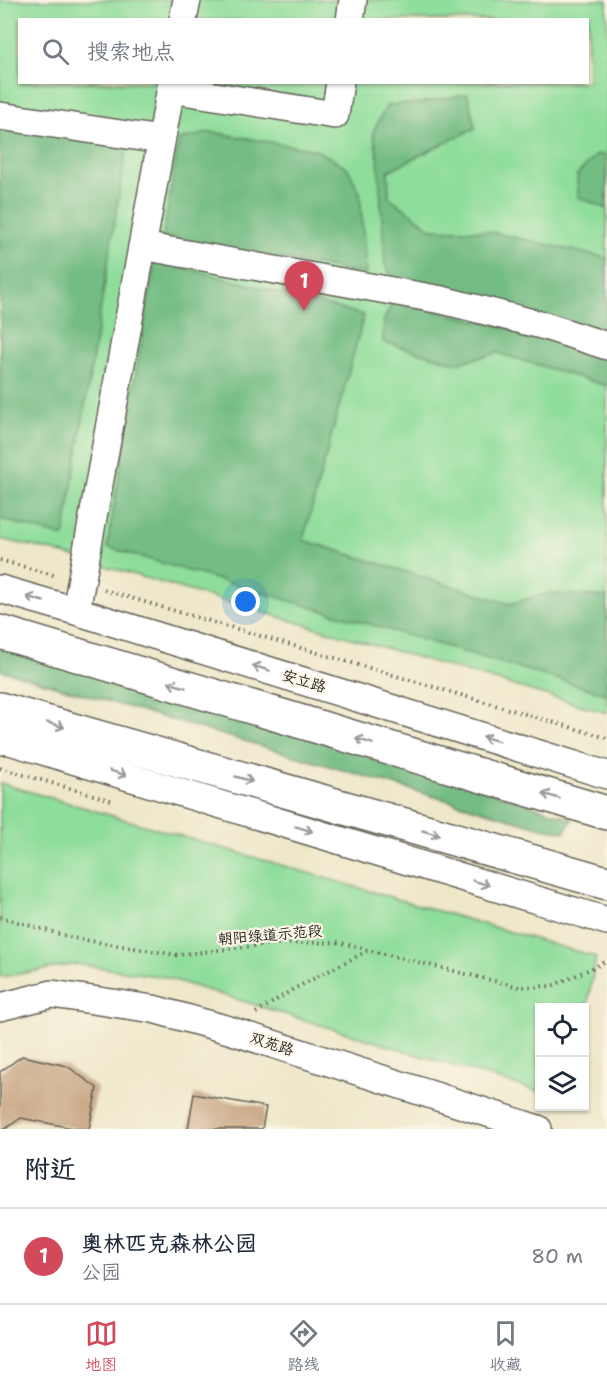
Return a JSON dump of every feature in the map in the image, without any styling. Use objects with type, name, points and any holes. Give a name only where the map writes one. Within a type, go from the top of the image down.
[{"type":"main road","points":[[0,632],[607,813]]},
{"type":"main road","points":[[0,731],[607,883]]},
{"type":"street","points":[[183,18],[187,0]]},
{"type":"street","points":[[350,18],[353,0]]},
{"type":"street","points":[[76,611],[171,86],[335,115],[340,84]]},
{"type":"street","points":[[0,116],[161,140]]},
{"type":"street","points":[[142,246],[442,300],[545,326],[607,345]]},
{"type":"street","name":"安立路","points":[[0,589],[607,775]]},
{"type":"street","points":[[0,731],[607,921]]},
{"type":"street","name":"双苑路","points":[[0,1006],[52,994],[153,1009],[229,1030],[538,1129]]},
{"type":"path","points":[[0,560],[607,738]]},
{"type":"path","name":"朝阳绿道示范段","points":[[0,917],[74,938],[177,955],[270,944],[339,942],[519,987],[552,986],[607,960]]},
{"type":"path","points":[[229,1030],[292,990],[368,950]]},
{"type":"green space","points":[[0,0],[607,0],[607,713],[50,550],[0,539]]},
{"type":"green space","points":[[468,94],[475,128],[388,171],[389,197],[432,229],[487,231],[607,258],[607,338],[397,286],[385,265],[378,157],[373,132],[387,105],[420,103]]},
{"type":"green space","points":[[0,125],[127,144],[64,537],[0,519]]},
{"type":"green space","points":[[211,132],[316,150],[347,167],[360,193],[366,274],[163,237],[179,140]]},
{"type":"green space","points":[[597,154],[607,156],[607,209],[578,197],[577,175]]},
{"type":"green space","points":[[155,260],[364,315],[303,540],[510,604],[548,593],[607,597],[607,694],[107,547]]},
{"type":"green space","points":[[393,301],[607,351],[607,386],[498,353],[456,363],[383,342],[384,320]]},
{"type":"green space","points":[[0,632],[573,819],[564,832],[542,828],[0,670]]},
{"type":"green space","points":[[0,783],[596,957],[588,1003],[535,1003],[535,1091],[164,977],[76,964],[0,977]]},
{"type":"building","points":[[22,1056],[67,1066],[97,1088],[89,1129],[21,1118],[5,1129],[0,1129],[0,1072]]},
{"type":"building","points":[[194,1094],[266,1107],[262,1129],[188,1129]]},
{"type":"place","name":"奥林匹克森林公园","points":[[304,311]]}]
